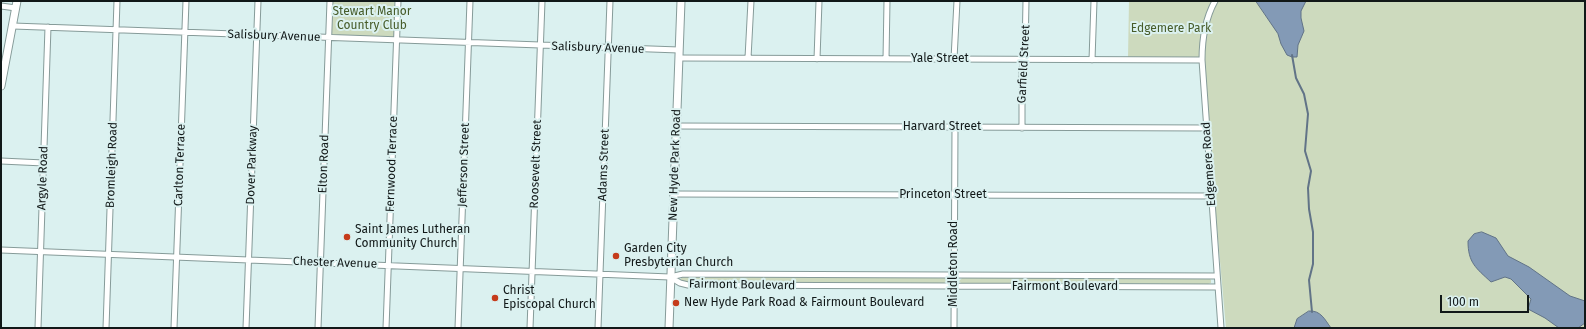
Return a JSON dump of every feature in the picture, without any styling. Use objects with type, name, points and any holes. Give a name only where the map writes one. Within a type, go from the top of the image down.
[{"type":"main road","name":"New Hyde Park Road","points":[[669,328],[681,1]]},
{"type":"main road","points":[[1,86],[17,5]]},
{"type":"street","name":"Bromleigh Road","points":[[106,328],[118,1]]},
{"type":"street","name":"Carlton Terrace","points":[[174,328],[186,1]]},
{"type":"street","name":"Dover Parkway","points":[[246,328],[258,1]]},
{"type":"street","name":"Elton Road","points":[[318,328],[330,1]]},
{"type":"street","name":"Fernwood Terrace","points":[[386,328],[398,1]]},
{"type":"street","name":"Jefferson Street","points":[[458,328],[470,1]]},
{"type":"street","name":"Roosevelt Street","points":[[530,328],[542,1]]},
{"type":"street","name":"Adams Street","points":[[598,328],[610,1]]},
{"type":"street","points":[[748,58],[751,1]]},
{"type":"street","points":[[817,59],[819,1]]},
{"type":"street","points":[[886,59],[887,1]]},
{"type":"street","points":[[954,59],[957,1]]},
{"type":"street","name":"Garfield Street","points":[[1022,128],[1026,1]]},
{"type":"street","points":[[1092,60],[1094,1]]},
{"type":"street","name":"Edgemere Road","points":[[1215,1],[1207,18],[1204,30],[1202,60],[1221,328]]},
{"type":"street","points":[[1,6],[17,5]]},
{"type":"street","name":"Salisbury Avenue","points":[[12,26],[608,48],[679,54]]},
{"type":"street","name":"Argyle Road","points":[[38,328],[48,27]]},
{"type":"street","name":"Yale Street","points":[[679,54],[748,58],[817,59],[1202,60]]},
{"type":"street","name":"Harvard Street","points":[[676,126],[1207,128]]},
{"type":"street","name":"Middleton Road","points":[[954,328],[955,127]]},
{"type":"street","points":[[1,162],[44,163]]},
{"type":"street","name":"Princeton Street","points":[[674,194],[1212,196]]},
{"type":"street","name":"Chester Avenue","points":[[1,250],[670,277]]},
{"type":"street","name":"Fairmont Boulevard","points":[[670,277],[683,274],[1217,276]]},
{"type":"street","name":"Fairmont Boulevard","points":[[670,277],[680,283],[688,285],[1218,287]]},
{"type":"green space","name":"Stewart Manor Country Club","points":[[332,1],[395,1],[394,38],[330,36]]},
{"type":"green space","name":"Edgemere Park","points":[[1129,1],[1585,1],[1585,328],[1226,328],[1202,60],[1128,57]]},
{"type":"green space","points":[[683,276],[945,277],[947,280],[944,283],[682,282],[680,280]]},
{"type":"green space","points":[[962,278],[1209,278],[1211,283],[961,283],[959,281]]},
{"type":"water","points":[[1256,1],[1306,1],[1301,11],[1304,31],[1298,45],[1297,57],[1287,55],[1278,34]]},
{"type":"water","points":[[1482,232],[1496,238],[1508,256],[1529,267],[1570,296],[1585,301],[1585,323],[1578,328],[1559,328],[1545,318],[1528,309],[1531,299],[1511,279],[1505,277],[1491,282],[1477,269],[1469,255],[1468,241],[1474,234]]},
{"type":"water","points":[[1309,311],[1320,314],[1331,328],[1294,328],[1297,319]]},
{"type":"waterway","points":[[1292,55],[1296,78],[1304,94],[1308,114],[1305,151],[1311,171],[1308,188],[1309,209],[1313,232],[1313,264],[1309,280],[1312,312]]},
{"type":"place","name":"Saint James Lutheran Community Church","points":[[347,237]]},
{"type":"place","name":"Garden City Presbyterian Church","points":[[616,256]]},
{"type":"place","name":"Christ Episcopal Church","points":[[495,298]]},
{"type":"place","name":"New Hyde Park Road & Fairmount Boulevard","points":[[676,303]]}]
